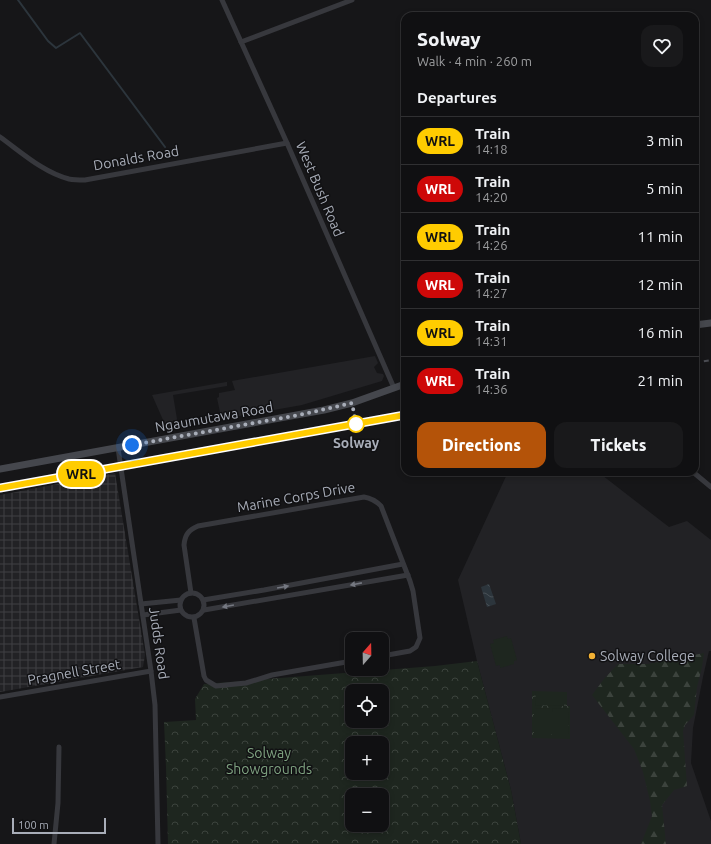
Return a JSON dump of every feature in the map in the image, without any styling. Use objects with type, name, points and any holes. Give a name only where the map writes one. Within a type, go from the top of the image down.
[{"type":"main road","points":[[699,325],[711,322]]},
{"type":"main road","name":"Ngaumutawa Road","points":[[0,469],[324,410],[352,403],[401,385]]},
{"type":"street","name":"West Bush Road","points":[[222,0],[287,143],[394,388]]},
{"type":"street","points":[[241,42],[352,0]]},
{"type":"street","name":"Donalds Road","points":[[0,137],[39,165],[55,174],[70,179],[85,180],[287,143]]},
{"type":"street","name":"Judds Road","points":[[118,448],[155,705],[158,844]]},
{"type":"street","points":[[698,476],[711,487]]},
{"type":"street","name":"Marine Corps Drive","points":[[191,593],[184,539],[191,530],[198,526],[364,497],[376,500],[381,506],[408,575],[413,591],[420,638],[416,647],[410,651],[389,655]]},
{"type":"street","points":[[203,600],[368,572],[403,564]]},
{"type":"street","points":[[368,572],[370,581]]},
{"type":"street","points":[[204,610],[408,575]]},
{"type":"street","points":[[316,581],[318,591]]},
{"type":"street","points":[[264,590],[266,600]]},
{"type":"street","points":[[191,593],[200,595],[205,606],[201,614],[194,618],[186,616],[181,610],[181,600],[185,595],[191,593]]},
{"type":"street","points":[[141,604],[181,600]]},
{"type":"street","points":[[143,615],[181,610]]},
{"type":"street","points":[[194,618],[204,676],[210,684],[216,686],[246,683],[272,675],[345,662]]},
{"type":"street","name":"Pragnell Street","points":[[0,697],[151,671]]},
{"type":"street","points":[[54,844],[58,803],[59,747]]},
{"type":"shaded area","points":[[375,356],[378,363],[374,367],[377,373],[383,374],[384,376],[382,381],[302,405],[228,418],[221,417],[217,398],[219,397],[219,393],[235,390],[232,381]]},
{"type":"shaded area","points":[[232,381],[227,382],[227,386],[173,395],[178,425],[175,425],[172,429],[167,429],[152,395]]},
{"type":"shaded area","points":[[115,473],[145,655],[143,667],[0,692],[0,495]]},
{"type":"shaded area","name":"Solway College","points":[[506,476],[603,476],[669,527],[687,521],[711,540],[711,651],[709,651],[693,728],[691,763],[711,821],[711,844],[521,844],[511,790],[477,661],[458,580]]},
{"type":"green space","points":[[507,636],[508,639],[511,638],[517,660],[514,661],[514,664],[500,668],[500,665],[496,666],[490,644],[494,643],[493,640]]},
{"type":"green space","points":[[704,653],[697,687],[694,715],[685,725],[683,731],[687,786],[674,790],[662,805],[666,844],[641,844],[652,816],[643,772],[634,749],[592,695],[618,664],[648,664]]},
{"type":"green space","name":"Solway Showgrounds","points":[[477,661],[511,790],[521,844],[168,844],[164,722],[196,720],[195,699],[204,684],[345,673],[345,676],[389,676],[389,670]]},
{"type":"green space","points":[[532,691],[567,692],[567,706],[570,706],[570,739],[532,738]]},
{"type":"green space","points":[[536,692],[564,692],[564,706],[535,705]]},
{"type":"green space","points":[[535,708],[550,709],[550,712],[552,712],[553,708],[567,709],[567,712],[569,712],[567,737],[552,737],[552,734],[549,734],[549,737],[535,737]]},
{"type":"water","points":[[489,584],[496,604],[487,607],[481,587]]},
{"type":"waterway","points":[[18,0],[48,41],[56,48],[80,33],[165,147]]},
{"type":"railway","points":[[699,362],[711,360]]},
{"type":"railway","points":[[0,488],[401,416]]},
{"type":"train","name":"WRL","points":[[0,488],[401,416]]},
{"type":"place","name":"Solway","points":[[356,424]]},
{"type":"place","name":"Solway College","points":[[592,656]]},
{"type":"route","points":[[132,445],[304,414],[352,403],[356,424]]}]
